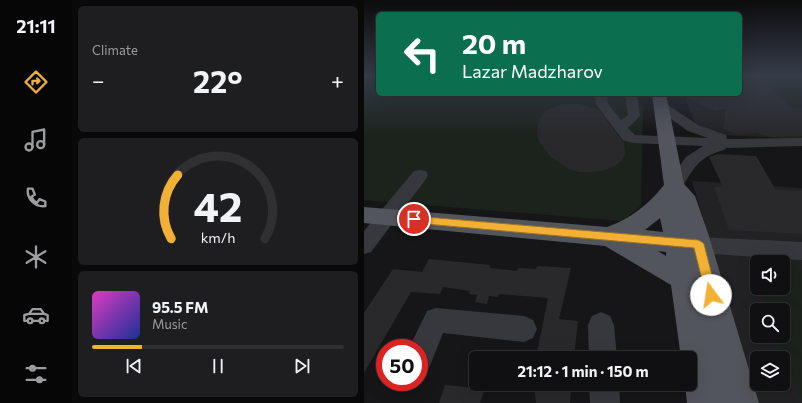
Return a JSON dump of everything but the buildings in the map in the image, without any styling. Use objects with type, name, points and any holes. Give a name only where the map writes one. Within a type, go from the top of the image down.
[{"type":"main road","points":[[660,100],[667,141],[670,192],[719,325],[740,403]]},
{"type":"main road","points":[[607,237],[640,223],[659,206],[670,192]]},
{"type":"main road","points":[[364,215],[688,243]]},
{"type":"main road","points":[[607,237],[683,278]]},
{"type":"main road","points":[[688,243],[683,278],[706,403]]},
{"type":"street","points":[[602,96],[602,104],[628,137],[633,139],[743,144],[802,142]]},
{"type":"street","points":[[620,127],[634,116],[631,96]]},
{"type":"street","points":[[660,100],[693,128],[743,144]]},
{"type":"street","points":[[670,192],[692,159],[700,152],[707,149],[743,144]]},
{"type":"street","points":[[364,246],[420,175]]},
{"type":"street","points":[[688,243],[802,251]]},
{"type":"street","points":[[428,339],[436,320],[524,329]]},
{"type":"street","points":[[601,325],[603,351]]},
{"type":"street","points":[[604,391],[605,403]]},
{"type":"shaded area","points":[[364,95],[639,96],[639,104],[621,104],[643,105],[641,206],[622,221],[364,200]]},
{"type":"shaded area","points":[[783,95],[802,95],[802,103],[791,103]]},
{"type":"shaded area","points":[[802,95],[802,139],[699,134],[685,96]]},
{"type":"shaded area","points":[[692,181],[802,188],[802,403],[758,403],[754,391],[790,391],[790,351],[750,351],[750,376]]},
{"type":"shaded area","points":[[796,260],[802,272],[802,402],[790,370],[790,351],[783,351],[780,343],[790,343],[790,303],[765,303],[764,300],[764,295],[790,295],[790,261]]},
{"type":"route","points":[[414,219],[698,244],[711,295]]}]
